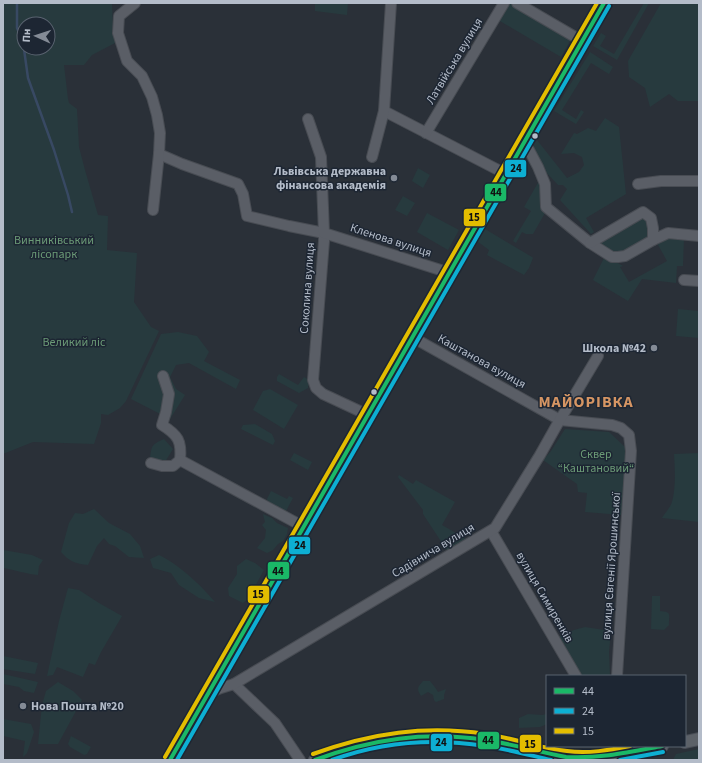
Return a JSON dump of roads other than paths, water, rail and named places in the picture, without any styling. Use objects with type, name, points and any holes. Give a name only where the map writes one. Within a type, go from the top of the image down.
[{"type":"main road","points":[[315,760],[368,743],[401,738],[433,736],[487,740],[566,757],[587,758],[615,750],[650,747]]},
{"type":"main road","points":[[686,742],[699,739]]},
{"type":"street","points":[[135,3],[119,16],[118,33],[126,61],[142,76],[152,97],[157,115],[160,133],[153,210]]},
{"type":"street","points":[[372,157],[384,111],[391,3]]},
{"type":"street","name":"Латвійська вулиця","points":[[426,133],[504,3]]},
{"type":"street","points":[[517,3],[582,41]]},
{"type":"street","points":[[170,760],[604,3]]},
{"type":"street","points":[[384,111],[506,174]]},
{"type":"street","points":[[308,119],[321,157],[324,233]]},
{"type":"street","points":[[522,146],[529,150],[545,184],[546,207],[590,243],[612,256],[625,256],[668,233],[699,236]]},
{"type":"street","name":"Соколина вулиця","points":[[159,154],[238,184],[243,194],[247,216],[324,233],[313,380],[316,388],[324,394],[368,415]]},
{"type":"street","points":[[638,184],[661,181],[699,181]]},
{"type":"street","points":[[590,243],[643,212],[651,218],[653,240]]},
{"type":"street","name":"Кленова вулиця","points":[[324,233],[450,273]]},
{"type":"street","points":[[684,280],[699,281]]},
{"type":"street","name":"Каштанова вулиця","points":[[412,337],[560,420]]},
{"type":"street","name":"Садівнича вулиця","points":[[209,693],[234,684],[495,528],[598,356]]},
{"type":"street","points":[[151,463],[162,466],[173,466],[180,460],[181,449],[178,440],[172,432],[162,425],[169,394],[162,376]]},
{"type":"street","name":"вулиця Євгенії Ярошинської","points":[[560,420],[612,425],[620,428],[629,435],[631,451],[617,675]]},
{"type":"street","points":[[180,460],[304,527]]},
{"type":"street","name":"вулиця Симиренків","points":[[491,531],[575,675]]},
{"type":"street","points":[[234,684],[275,723],[300,760]]},
{"type":"waterway","points":[[17,3],[17,28],[23,42],[28,78],[54,150],[72,212]]},
{"type":"place","name":"Львівська державна фінансова академія","points":[[394,178]]},
{"type":"place","name":"Школа №42","points":[[654,348]]},
{"type":"place","name":"Нова Пошта №20","points":[[23,706]]},
{"type":"district","name":"МАЙОРІВКА","points":[[586,401]]},
{"type":"park label","name":"Винниківський лісопарк","points":[[54,247]]},
{"type":"park label","name":"Великий ліс","points":[[74,342]]},
{"type":"park label","name":"Сквер “Каштановий“","points":[[596,461]]}]
